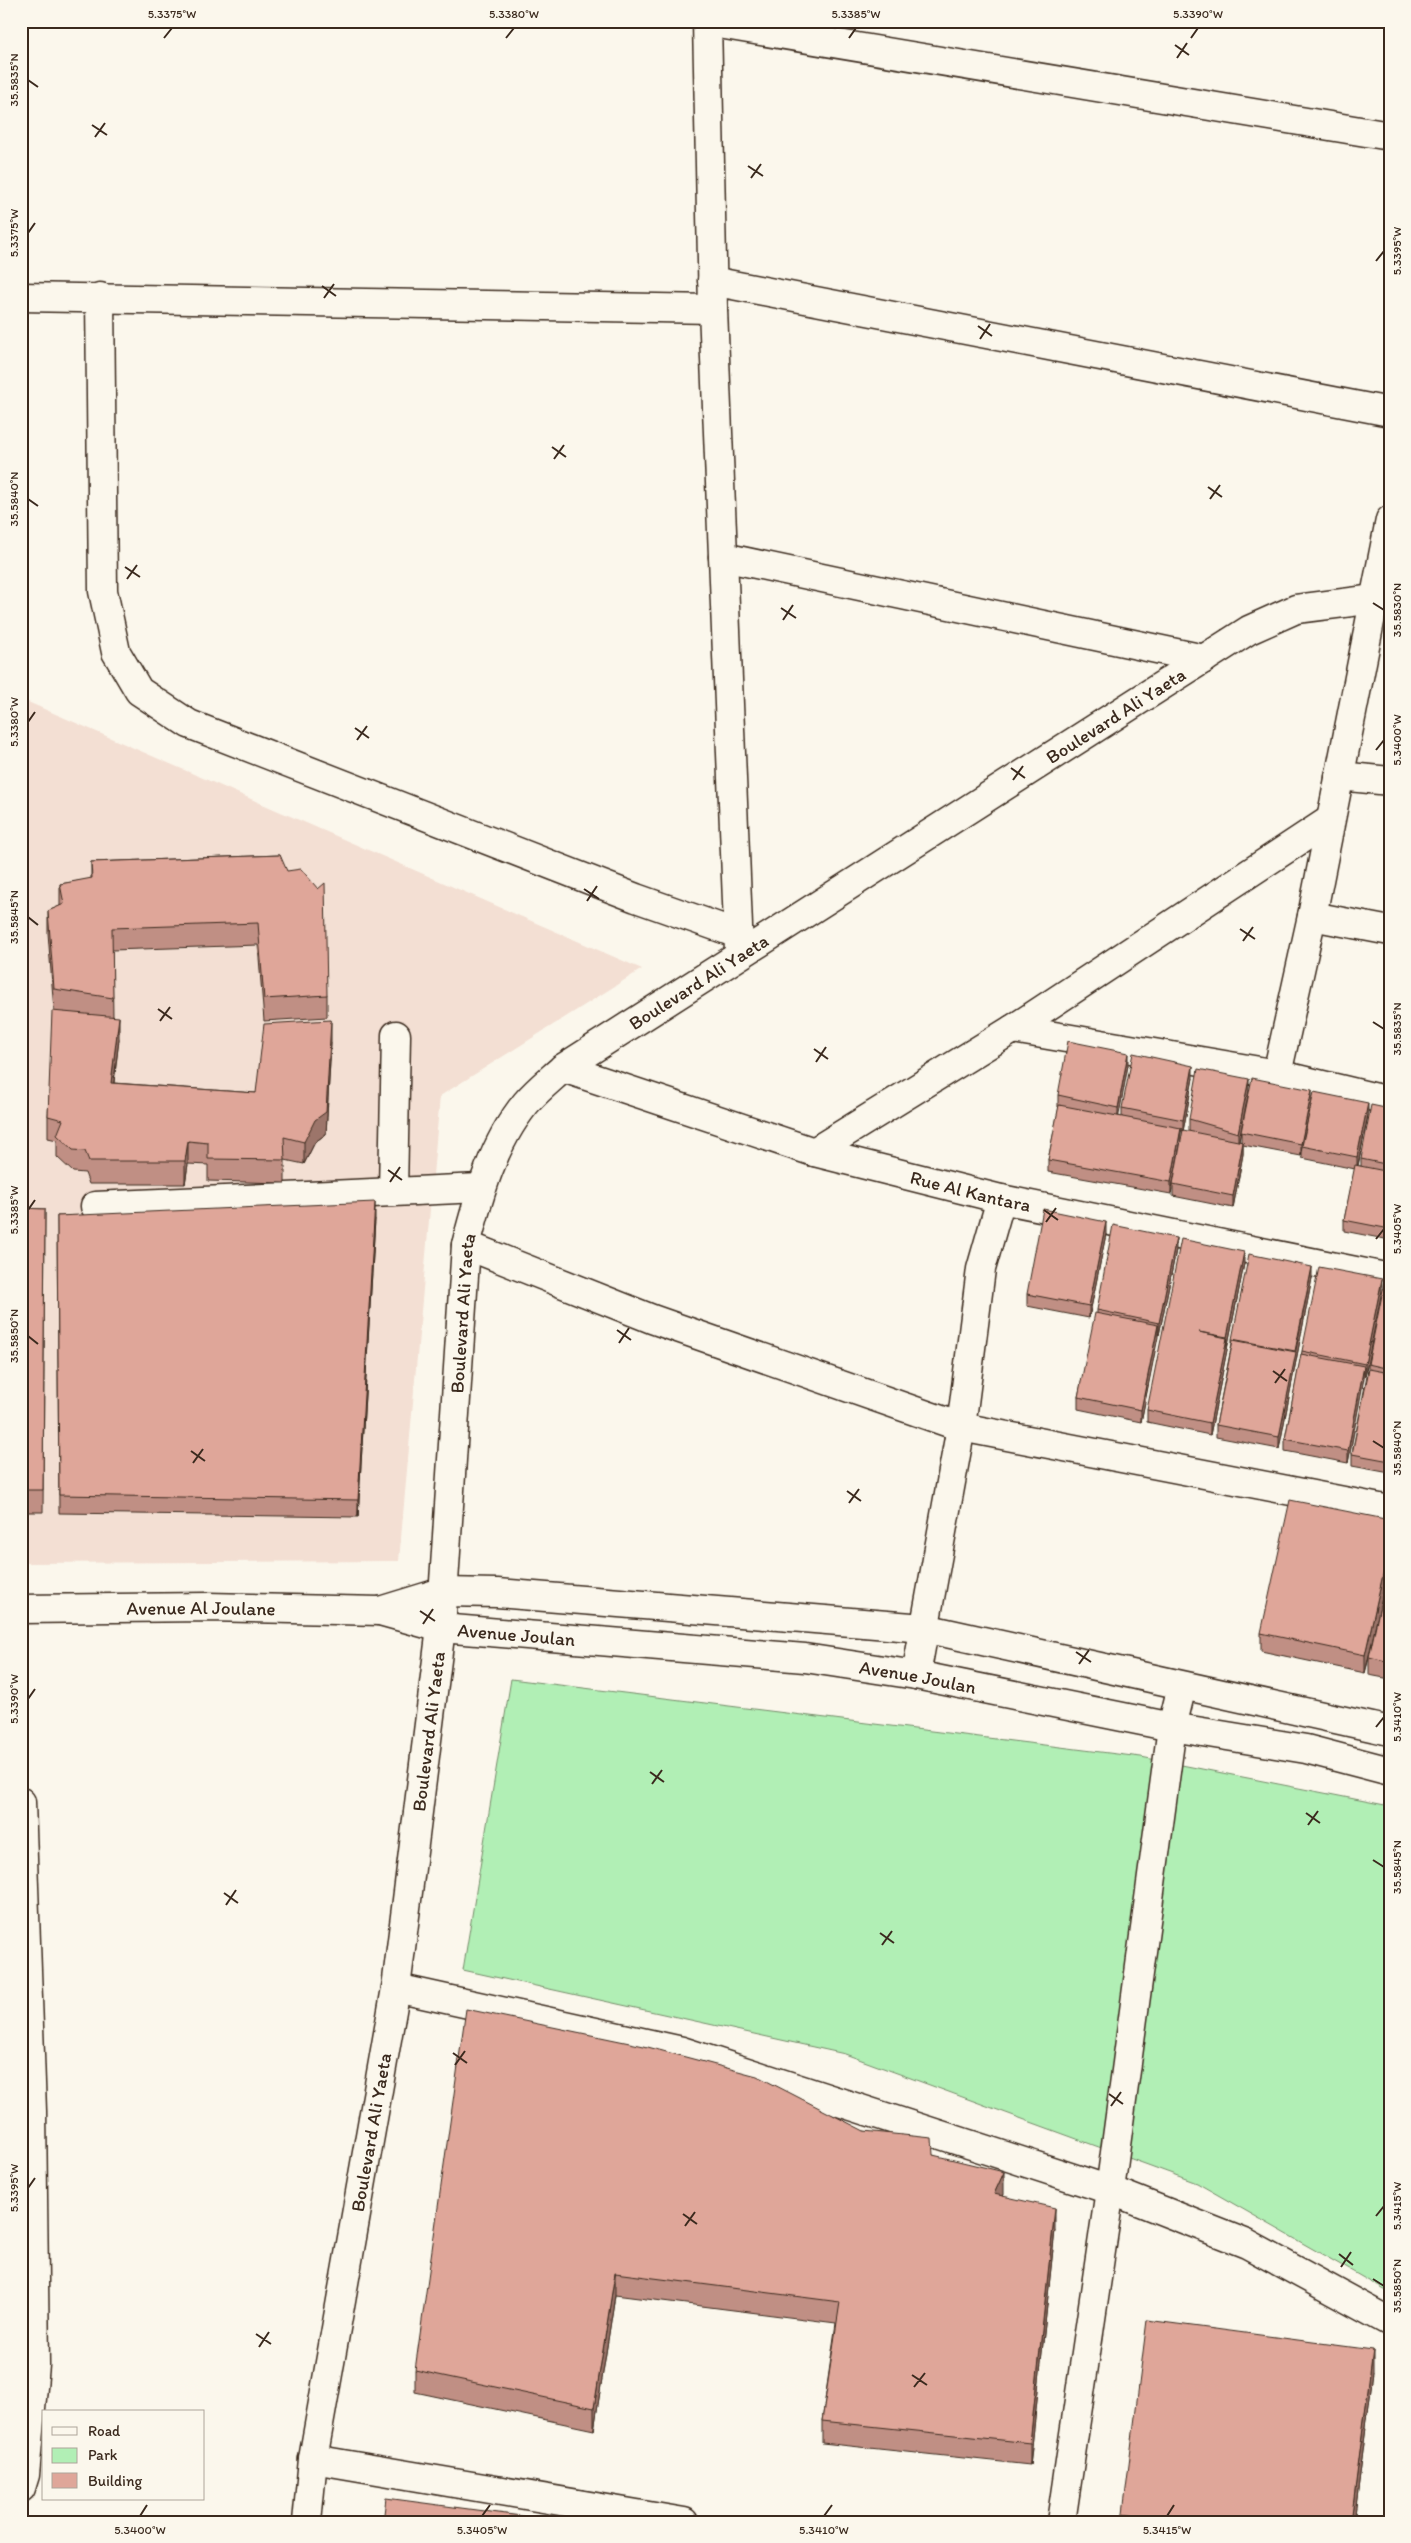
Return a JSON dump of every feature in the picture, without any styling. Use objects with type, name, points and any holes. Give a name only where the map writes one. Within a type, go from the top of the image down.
[{"type":"street","points":[[100,297],[103,591],[116,652],[139,691],[189,724],[636,898],[739,944],[712,281],[707,22],[1390,136]]},
{"type":"street","points":[[712,281],[1390,412]]},
{"type":"street","points":[[21,297],[713,309]]},
{"type":"street","points":[[1277,1074],[1312,916],[1338,776],[1382,600],[1390,520]]},
{"type":"street","points":[[723,557],[1204,659]]},
{"type":"street","name":"Boulevard Ali Yaeta","points":[[306,2522],[313,2459],[396,1988],[441,1628],[466,1245],[480,1188],[511,1124],[527,1102],[563,1068],[739,944],[1249,630],[1296,609],[1382,600]]},
{"type":"street","points":[[1338,776],[1390,780]]},
{"type":"street","points":[[814,1152],[1013,1029],[1330,820]]},
{"type":"street","points":[[1312,916],[1390,931]]},
{"type":"street","points":[[1013,1029],[1277,1074],[1390,1100]]},
{"type":"street","points":[[393,1192],[396,1035]]},
{"type":"street","name":"Rue Al Kantara","points":[[563,1068],[814,1152],[1001,1199],[1390,1278]]},
{"type":"street","points":[[95,1206],[480,1188]]},
{"type":"street","points":[[916,1675],[961,1427],[981,1270],[1001,1199]]},
{"type":"street","points":[[466,1245],[652,1319],[961,1427],[1390,1510]]},
{"type":"street","name":"Avenue Al Joulane","points":[[380,1611],[442,1592]]},
{"type":"street","name":"Avenue Joulan","points":[[442,1592],[497,1593],[924,1628],[1390,1731]]},
{"type":"street","name":"Avenue Al Joulane","points":[[21,1608],[208,1607],[380,1611],[441,1628]]},
{"type":"street","name":"Avenue Joulan","points":[[441,1628],[805,1658],[916,1675],[1172,1727],[1306,1749],[1390,1771]]},
{"type":"street","points":[[1061,2522],[1110,2190],[1172,1727],[1182,1686]]},
{"type":"street","points":[[21,1802],[32,2111],[35,2364],[25,2475],[21,2488]]},
{"type":"street","points":[[396,1988],[682,2051],[1110,2190],[1247,2244],[1390,2322]]},
{"type":"street","points":[[313,2459],[684,2522]]},
{"type":"shaded area","points":[[21,699],[642,969],[440,1096],[399,1561],[21,1563]]},
{"type":"green space","points":[[511,1679],[1141,1757],[1390,1806],[1390,2293],[1197,2183],[845,2054],[463,1970]]},
{"type":"building","points":[[280,855],[287,871],[301,869],[318,889],[325,883],[327,995],[264,999],[258,923],[112,928],[113,998],[54,989],[48,911],[64,904],[60,884],[92,878],[91,862]]},
{"type":"building","points":[[52,1011],[119,1017],[111,1083],[256,1093],[264,1024],[331,1020],[326,1112],[315,1120],[304,1142],[284,1137],[285,1160],[208,1159],[208,1143],[188,1141],[185,1161],[89,1161],[85,1151],[73,1150],[57,1135],[63,1120],[48,1116]]},
{"type":"building","points":[[1068,1041],[1128,1053],[1118,1108],[1058,1095]]},
{"type":"building","points":[[1133,1053],[1193,1066],[1183,1120],[1122,1108]]},
{"type":"building","points":[[1198,1069],[1249,1079],[1238,1133],[1189,1119]]},
{"type":"building","points":[[1252,1078],[1312,1090],[1301,1144],[1241,1132]]},
{"type":"building","points":[[1314,1092],[1368,1103],[1357,1157],[1302,1146]]},
{"type":"building","points":[[1059,1105],[1181,1128],[1171,1182],[1048,1160]]},
{"type":"building","points":[[1371,1105],[1390,1109],[1390,1165],[1361,1159]]},
{"type":"building","points":[[1183,1130],[1243,1142],[1233,1196],[1173,1184]]},
{"type":"building","points":[[1355,1165],[1390,1172],[1390,1229],[1344,1220]]},
{"type":"building","points":[[375,1202],[358,1500],[59,1495],[57,1216]]},
{"type":"building","points":[[21,1208],[45,1209],[43,1490],[21,1490]]},
{"type":"building","points":[[1043,1209],[1106,1222],[1089,1306],[1027,1294]]},
{"type":"building","points":[[1113,1225],[1176,1238],[1159,1323],[1097,1310]]},
{"type":"building","points":[[1181,1239],[1244,1252],[1227,1337],[1199,1332],[1227,1338],[1210,1423],[1147,1410]]},
{"type":"building","points":[[1249,1254],[1312,1267],[1295,1351],[1232,1339]]},
{"type":"building","points":[[1319,1267],[1382,1279],[1365,1364],[1302,1351]]},
{"type":"building","points":[[1385,1280],[1390,1281],[1390,1369],[1368,1364]]},
{"type":"building","points":[[1095,1313],[1158,1325],[1141,1410],[1078,1397]]},
{"type":"building","points":[[1233,1340],[1296,1352],[1279,1437],[1216,1425]]},
{"type":"building","points":[[1301,1354],[1364,1366],[1348,1451],[1285,1439]]},
{"type":"building","points":[[1369,1369],[1390,1373],[1390,1461],[1352,1454]]},
{"type":"building","points":[[1290,1500],[1390,1520],[1390,1543],[1365,1655],[1261,1633]]},
{"type":"building","points":[[1390,1559],[1390,1662],[1369,1657]]},
{"type":"building","points":[[466,2009],[644,2046],[757,2076],[864,2131],[932,2138],[933,2155],[1004,2172],[994,2194],[1055,2208],[1030,2443],[822,2421],[840,2302],[615,2273],[594,2408],[415,2370]]},
{"type":"building","points":[[1147,2320],[1373,2350],[1351,2522],[1187,2522],[1123,2513]]},
{"type":"building","points":[[386,2498],[566,2522],[383,2522]]}]
